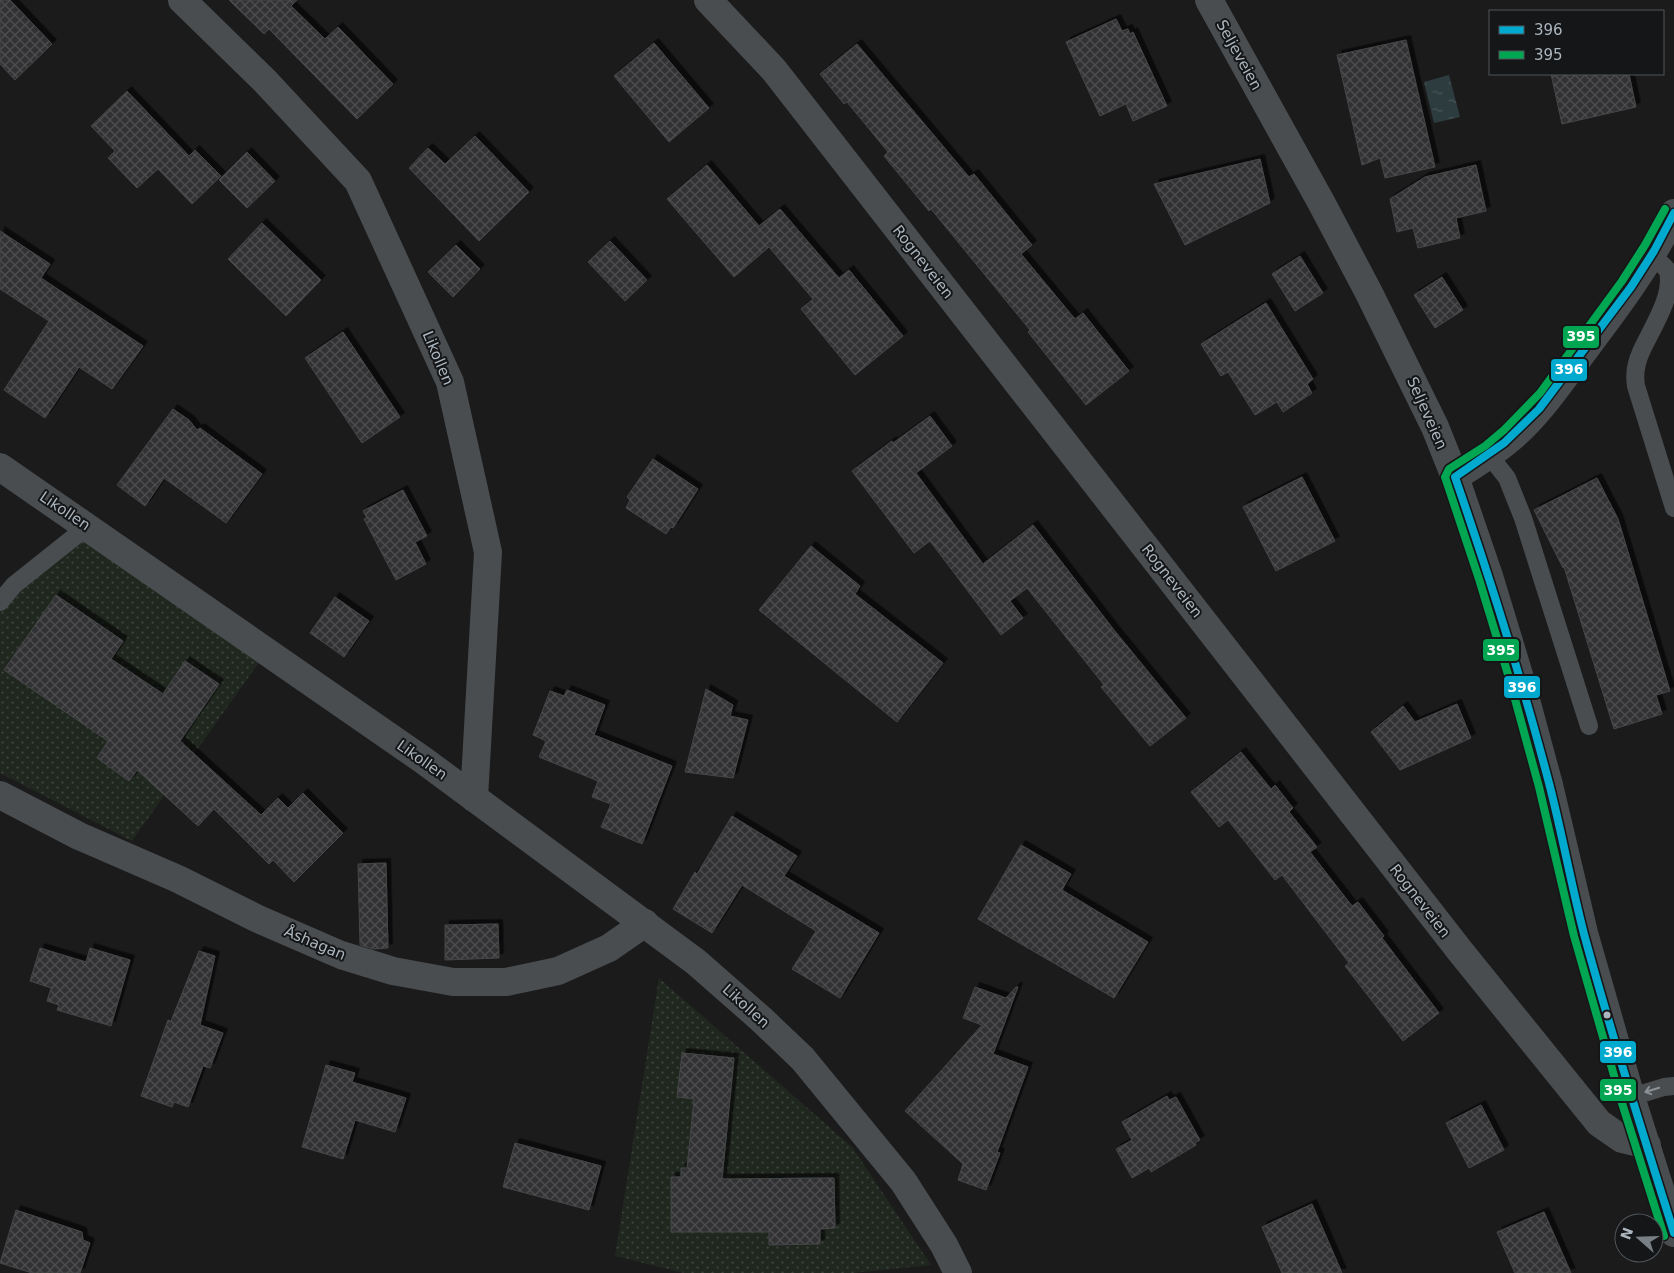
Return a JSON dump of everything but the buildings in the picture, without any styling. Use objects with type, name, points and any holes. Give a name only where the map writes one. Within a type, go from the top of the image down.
[{"type":"street","name":"Likollen","points":[[182,0],[264,82],[358,181],[450,382],[488,552],[474,798]]},
{"type":"street","name":"Rogneveien","points":[[708,0],[774,70],[1460,951],[1599,1123],[1622,1139],[1647,1145]]},
{"type":"street","name":"Seljeveien","points":[[1209,0],[1369,293],[1435,427],[1455,477],[1489,576],[1520,678],[1549,785],[1584,933],[1631,1097],[1674,1233]]},
{"type":"street","points":[[1455,477],[1490,455],[1512,438],[1539,409],[1611,314],[1651,255],[1674,213]]},
{"type":"street","name":"Likollen","points":[[0,466],[423,760],[696,962],[804,1059],[903,1181],[944,1245],[958,1273]]},
{"type":"street","name":"Åshagan","points":[[0,795],[79,836],[178,879],[265,922],[341,955],[393,970],[453,982],[506,982],[558,971],[609,948],[645,924]]},
{"type":"lane","points":[[1651,255],[1668,270],[1674,288],[1669,305],[1640,353],[1635,377],[1636,386],[1674,508]]},
{"type":"lane","points":[[1490,455],[1507,478],[1523,518],[1589,726]]},
{"type":"lane","points":[[0,602],[14,585],[88,526]]},
{"type":"lane","points":[[1631,1097],[1664,1086],[1674,1086]]},
{"type":"shaded area","points":[[91,527],[263,657],[132,841],[0,773],[0,588]]},
{"type":"shaded area","points":[[659,978],[852,1147],[931,1265],[853,1273],[684,1273],[615,1256]]},
{"type":"water","points":[[1449,75],[1460,117],[1434,123],[1424,82]]},
{"type":"transit line","name":"395","points":[[1657,1213],[1621,1100],[1574,936],[1539,787],[1510,681],[1445,477],[1449,469],[1485,446],[1504,430],[1540,393],[1622,281],[1665,209]]},
{"type":"transit line","name":"396","points":[[1674,213],[1654,251],[1631,287],[1539,409],[1504,443],[1455,477],[1517,668],[1549,783],[1579,915],[1594,971],[1674,1233]]}]
